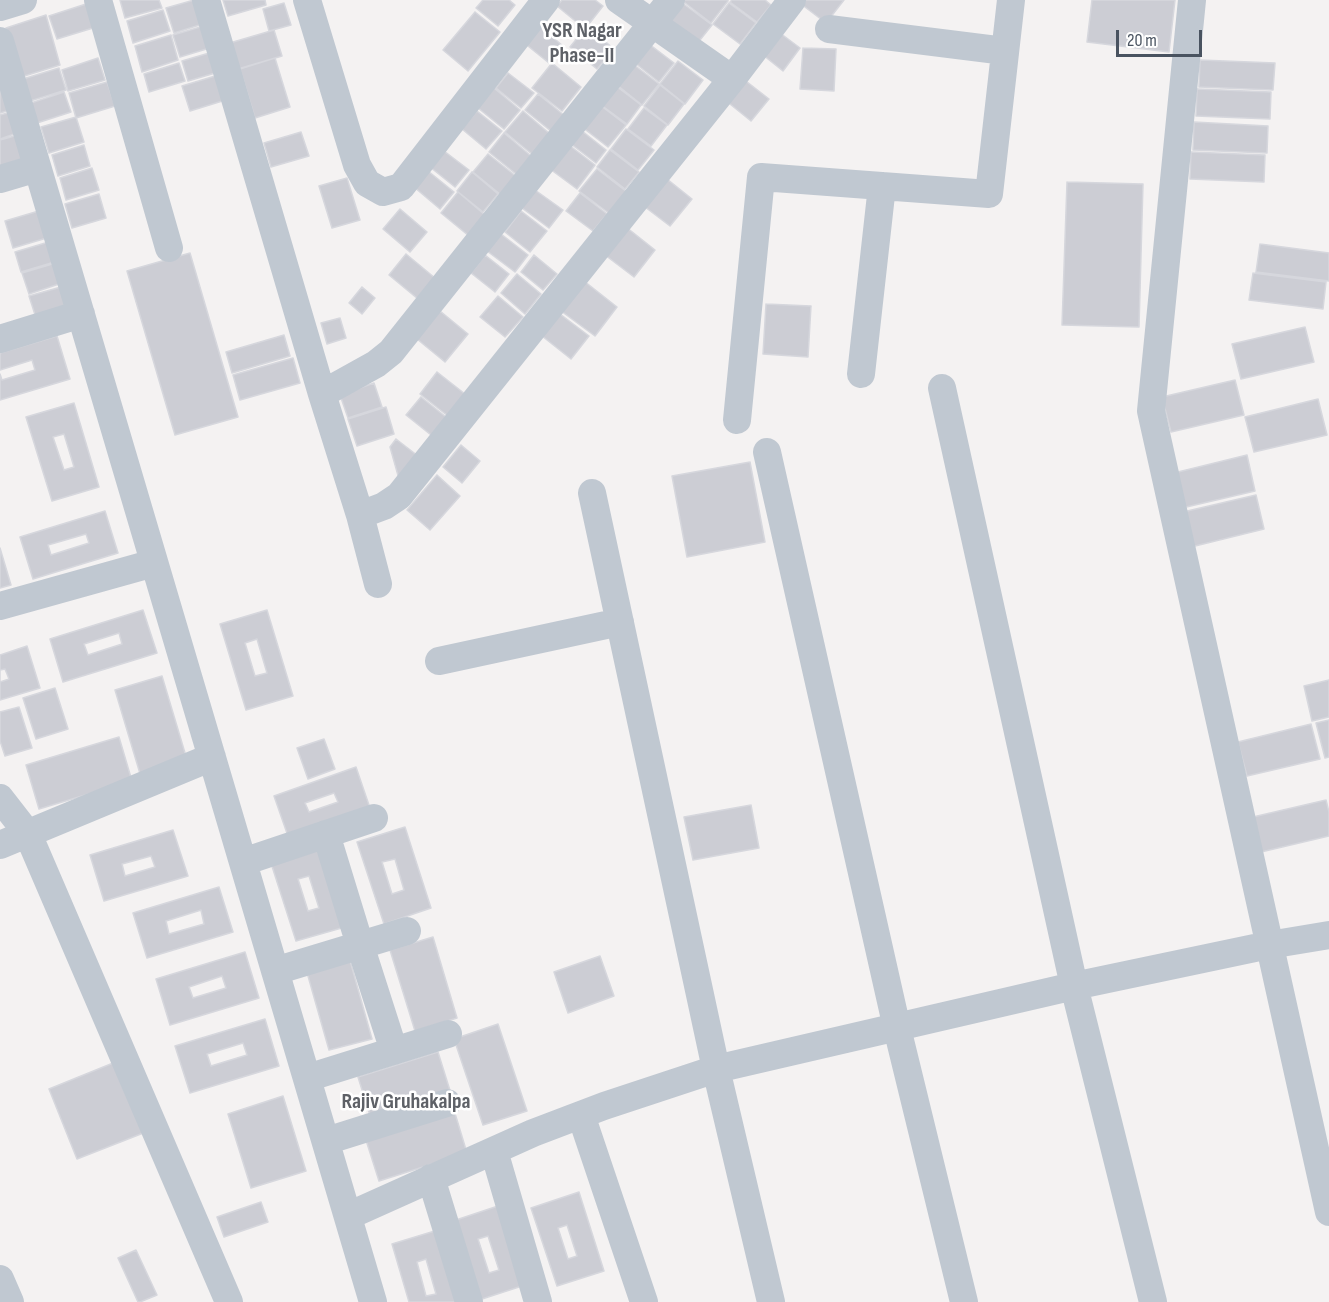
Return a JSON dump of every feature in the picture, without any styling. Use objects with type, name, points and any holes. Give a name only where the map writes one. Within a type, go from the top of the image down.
[{"type":"street","points":[[0,7],[23,0]]},
{"type":"street","points":[[98,0],[169,249]]},
{"type":"street","points":[[206,0],[322,394],[360,514],[378,584]]},
{"type":"street","points":[[307,0],[357,165],[367,183],[383,192],[401,187],[546,0]]},
{"type":"street","points":[[619,0],[732,79]]},
{"type":"street","points":[[322,394],[376,364],[391,352],[671,0]]},
{"type":"street","points":[[360,514],[384,506],[399,496],[732,79],[792,0]]},
{"type":"street","points":[[738,420],[761,177],[989,194],[1011,0]]},
{"type":"street","points":[[1192,0],[1151,411],[1329,1212]]},
{"type":"street","points":[[829,29],[1005,51]]},
{"type":"street","points":[[0,41],[373,1302]]},
{"type":"street","points":[[0,179],[37,168]]},
{"type":"street","points":[[861,374],[882,186]]},
{"type":"street","points":[[0,339],[81,314]]},
{"type":"street","points":[[942,388],[1074,986],[1153,1302]]},
{"type":"street","points":[[767,452],[897,1028],[964,1302]]},
{"type":"street","points":[[592,493],[716,1069],[771,1302]]},
{"type":"street","points":[[0,606],[154,563]]},
{"type":"street","points":[[439,661],[620,622]]},
{"type":"street","points":[[0,845],[212,757]]},
{"type":"street","points":[[0,798],[28,834],[229,1302]]},
{"type":"street","points":[[243,862],[374,818]]},
{"type":"street","points":[[326,834],[394,1051]]},
{"type":"street","points":[[275,971],[407,931]]},
{"type":"street","points":[[348,1216],[533,1133],[716,1069],[1074,986],[1269,945],[1329,935]]},
{"type":"street","points":[[307,1078],[448,1034]]},
{"type":"street","points":[[326,1141],[447,1103]]},
{"type":"street","points":[[581,1115],[644,1302]]},
{"type":"street","points":[[494,1151],[550,1301]]},
{"type":"street","points":[[431,1178],[469,1302]]},
{"type":"street","points":[[0,1279],[10,1302]]},
{"type":"building","points":[[120,0],[159,0],[162,8],[125,18]]},
{"type":"building","points":[[194,0],[206,23],[174,33],[166,8]]},
{"type":"building","points":[[223,0],[265,0],[266,5],[228,16]]},
{"type":"building","points":[[483,0],[509,0],[515,5],[498,26],[476,8]]},
{"type":"building","points":[[562,0],[595,0],[603,6],[585,29],[557,6]]},
{"type":"building","points":[[685,0],[728,1],[711,23],[684,2]]},
{"type":"building","points":[[732,0],[765,0],[771,5],[757,22],[730,2]]},
{"type":"building","points":[[805,0],[844,0],[826,23],[801,4]]},
{"type":"building","points":[[1092,0],[1175,0],[1169,52],[1087,42]]},
{"type":"building","points":[[681,2],[712,25],[696,45],[666,22]]},
{"type":"building","points":[[284,3],[291,25],[269,31],[263,9]]},
{"type":"building","points":[[729,3],[756,23],[740,44],[713,24]]},
{"type":"building","points":[[86,4],[93,28],[57,39],[49,16]]},
{"type":"building","points":[[163,10],[170,31],[133,43],[127,21]]},
{"type":"building","points":[[475,12],[500,32],[468,71],[443,50]]},
{"type":"building","points":[[46,15],[60,65],[21,77],[6,28]]},
{"type":"building","points":[[537,24],[563,46],[549,63],[523,42]]},
{"type":"building","points":[[207,25],[213,47],[180,57],[173,35]]},
{"type":"building","points":[[587,26],[614,49],[597,69],[570,47]]},
{"type":"building","points":[[274,30],[282,56],[231,71],[223,45]]},
{"type":"building","points":[[780,33],[800,48],[783,71],[763,55]]},
{"type":"building","points":[[171,35],[178,60],[142,72],[135,46]]},
{"type":"building","points":[[649,44],[674,63],[659,82],[635,63]]},
{"type":"building","points":[[803,48],[836,49],[834,91],[800,89]]},
{"type":"building","points":[[216,51],[222,71],[188,81],[182,61]]},
{"type":"building","points":[[98,58],[105,80],[68,91],[62,70]]},
{"type":"building","points":[[275,58],[290,107],[255,118],[240,69]]},
{"type":"building","points":[[1200,60],[1275,63],[1273,90],[1199,87]]},
{"type":"building","points":[[678,61],[703,80],[685,104],[660,84]]},
{"type":"building","points":[[179,63],[185,81],[149,92],[144,74]]},
{"type":"building","points":[[552,63],[581,87],[562,111],[532,88]]},
{"type":"building","points":[[633,64],[659,84],[642,105],[617,85]]},
{"type":"building","points":[[59,68],[66,90],[30,101],[23,79]]},
{"type":"building","points":[[225,73],[232,98],[190,111],[182,86]]},
{"type":"building","points":[[508,73],[534,93],[521,108],[496,88]]},
{"type":"building","points":[[742,78],[769,99],[751,121],[725,100]]},
{"type":"building","points":[[107,82],[115,106],[76,118],[69,93]]},
{"type":"building","points":[[0,85],[10,110],[0,113]]},
{"type":"building","points":[[660,85],[684,104],[668,125],[644,106]]},
{"type":"building","points":[[616,86],[641,105],[627,124],[601,105]]},
{"type":"building","points":[[494,88],[520,110],[504,129],[478,108]]},
{"type":"building","points":[[1197,89],[1271,92],[1270,119],[1196,116]]},
{"type":"building","points":[[64,92],[71,112],[37,123],[31,103]]},
{"type":"building","points":[[538,94],[565,116],[552,132],[525,110]]},
{"type":"building","points":[[600,105],[626,125],[608,147],[582,127]]},
{"type":"building","points":[[644,108],[667,125],[651,146],[628,129]]},
{"type":"building","points":[[477,111],[502,131],[486,149],[462,129]]},
{"type":"building","points":[[523,111],[550,134],[533,155],[505,132]]},
{"type":"building","points":[[11,112],[17,133],[0,139],[0,115]]},
{"type":"building","points":[[76,117],[84,142],[49,153],[41,127]]},
{"type":"building","points":[[1194,122],[1268,126],[1267,153],[1193,150]]},
{"type":"building","points":[[626,129],[654,150],[638,170],[611,149]]},
{"type":"building","points":[[582,131],[606,150],[596,163],[571,144]]},
{"type":"building","points":[[301,132],[309,156],[271,167],[264,143]]},
{"type":"building","points":[[504,133],[531,156],[516,174],[489,152]]},
{"type":"building","points":[[18,135],[25,160],[0,167],[0,140]]},
{"type":"building","points":[[84,145],[90,166],[58,176],[52,155]]},
{"type":"building","points":[[569,145],[595,165],[577,189],[550,169]]},
{"type":"building","points":[[610,150],[639,172],[625,189],[597,167]]},
{"type":"building","points":[[444,151],[469,170],[455,187],[430,167]]},
{"type":"building","points":[[1191,152],[1265,155],[1264,182],[1190,179]]},
{"type":"building","points":[[488,154],[517,177],[501,195],[473,172]]},
{"type":"building","points":[[92,168],[99,190],[66,200],[60,178]]},
{"type":"building","points":[[597,169],[627,192],[610,214],[579,191]]},
{"type":"building","points":[[428,171],[454,192],[440,209],[414,187]]},
{"type":"building","points":[[472,172],[498,194],[483,212],[457,191]]},
{"type":"building","points":[[347,178],[360,220],[332,228],[319,186]]},
{"type":"building","points":[[667,179],[692,199],[670,226],[645,207]]},
{"type":"building","points":[[1067,182],[1143,184],[1139,327],[1062,325]]},
{"type":"building","points":[[535,190],[563,210],[549,228],[522,208]]},
{"type":"building","points":[[458,192],[485,215],[469,236],[441,213]]},
{"type":"building","points":[[580,193],[607,214],[593,231],[566,211]]},
{"type":"building","points":[[99,194],[106,218],[72,228],[65,204]]},
{"type":"building","points":[[400,209],[427,232],[410,252],[383,229]]},
{"type":"building","points":[[42,210],[50,237],[13,248],[5,221]]},
{"type":"building","points":[[521,211],[547,231],[530,252],[505,232]]},
{"type":"building","points":[[626,227],[655,250],[634,277],[605,255]]},
{"type":"building","points":[[501,234],[528,255],[515,272],[487,251]]},
{"type":"building","points":[[52,241],[58,261],[21,272],[15,252]]},
{"type":"building","points":[[1260,244],[1329,253],[1329,281],[1256,272]]},
{"type":"building","points":[[190,253],[238,417],[175,435],[127,271]]},
{"type":"building","points":[[406,254],[435,278],[418,299],[389,275]]},
{"type":"building","points":[[485,255],[509,274],[495,292],[471,273]]},
{"type":"building","points":[[534,255],[557,274],[543,290],[521,272]]},
{"type":"building","points":[[59,262],[65,282],[29,294],[22,273]]},
{"type":"building","points":[[1253,273],[1326,282],[1323,309],[1249,300]]},
{"type":"building","points":[[517,274],[541,294],[525,314],[501,293]]},
{"type":"building","points":[[584,281],[617,307],[595,336],[561,311]]},
{"type":"building","points":[[68,285],[76,310],[37,321],[29,296]]},
{"type":"building","points":[[362,287],[375,298],[362,314],[349,303]]},
{"type":"building","points":[[498,296],[523,317],[505,337],[480,317]]},
{"type":"building","points":[[766,304],[811,306],[808,357],[763,354]]},
{"type":"building","points":[[440,311],[468,334],[445,362],[417,339]]},
{"type":"building","points":[[560,314],[589,336],[571,359],[542,336]]},
{"type":"building","points":[[340,318],[346,338],[327,344],[321,323]]},
{"type":"building","points":[[1305,327],[1314,362],[1241,379],[1232,344]]},
{"type":"building","points":[[284,335],[290,356],[232,373],[226,352]]},
{"type":"building","points":[[57,336],[70,379],[0,400],[0,374],[2,380],[35,370],[32,360],[0,370],[0,353]]},
{"type":"building","points":[[293,358],[300,383],[240,400],[233,375]]},
{"type":"building","points":[[437,372],[465,394],[448,416],[420,394]]},
{"type":"building","points":[[1235,380],[1244,415],[1171,432],[1162,397]]},
{"type":"building","points":[[374,383],[382,407],[348,418],[340,395]]},
{"type":"building","points":[[421,397],[446,417],[431,435],[406,415]]},
{"type":"building","points":[[1318,399],[1327,435],[1254,452],[1245,417]]},
{"type":"building","points":[[74,403],[99,487],[52,501],[26,417]],"holes":[[[64,434],[74,467],[64,470],[53,437]]]},
{"type":"building","points":[[386,407],[394,434],[357,446],[348,419]]},
{"type":"building","points":[[396,439],[418,456],[399,479],[390,447]]},
{"type":"building","points":[[461,445],[480,461],[462,483],[443,467]]},
{"type":"building","points":[[1247,455],[1255,491],[1182,508],[1174,473]]},
{"type":"building","points":[[750,462],[765,542],[687,557],[672,476]]},
{"type":"building","points":[[437,475],[460,496],[430,530],[407,510]]},
{"type":"building","points":[[1256,495],[1264,529],[1191,547],[1183,512]]},
{"type":"building","points":[[105,511],[118,553],[33,579],[20,537]],"holes":[[[86,534],[89,543],[51,555],[48,545]]]},
{"type":"building","points":[[0,548],[11,585],[0,588]]},
{"type":"building","points":[[143,610],[157,653],[63,682],[50,639]]},
{"type":"building","points":[[267,610],[293,696],[246,710],[220,624]],"holes":[[[257,639],[267,673],[255,676],[245,643]]]},
{"type":"building","points":[[119,633],[122,644],[88,655],[84,644]]},
{"type":"building","points":[[27,646],[40,688],[0,700],[0,655]]},
{"type":"building","points":[[5,669],[9,679],[0,682],[0,670]]},
{"type":"building","points":[[162,676],[188,763],[141,777],[115,690]]},
{"type":"building","points":[[1329,680],[1329,717],[1312,721],[1304,686]]},
{"type":"building","points":[[55,688],[68,729],[36,739],[23,698]]},
{"type":"building","points":[[19,707],[32,748],[5,756],[0,741],[0,712]]},
{"type":"building","points":[[1329,720],[1329,757],[1325,758],[1316,723]]},
{"type":"building","points":[[1311,724],[1320,759],[1247,776],[1238,742]]},
{"type":"building","points":[[119,737],[132,781],[39,809],[26,765]]},
{"type":"building","points":[[324,739],[335,769],[308,779],[297,748]]},
{"type":"building","points":[[356,767],[371,811],[289,839],[274,796]],"holes":[[[334,793],[338,802],[309,812],[305,803]]]},
{"type":"building","points":[[1326,800],[1329,812],[1329,836],[1261,852],[1253,817]]},
{"type":"building","points":[[751,805],[759,848],[693,860],[684,817]]},
{"type":"building","points":[[405,827],[431,908],[384,924],[357,842]],"holes":[[[395,859],[404,890],[392,894],[382,862]]]},
{"type":"building","points":[[173,830],[188,876],[104,901],[90,855]],"holes":[[[151,856],[155,867],[125,876],[122,864]]]},
{"type":"building","points":[[319,845],[345,927],[296,941],[270,860]],"holes":[[[309,876],[319,908],[308,911],[298,879]]]},
{"type":"building","points":[[219,887],[233,932],[147,958],[133,913]],"holes":[[[201,910],[204,924],[169,934],[166,921]]]},
{"type":"building","points":[[433,937],[457,1018],[415,1031],[390,950]]},
{"type":"building","points":[[245,952],[259,998],[170,1025],[156,979]],"holes":[[[222,976],[226,988],[193,998],[189,987]]]},
{"type":"building","points":[[600,956],[614,996],[568,1013],[554,972]]},
{"type":"building","points":[[349,957],[372,1039],[329,1050],[306,969]]},
{"type":"building","points":[[265,1019],[279,1066],[190,1093],[175,1046]],"holes":[[[243,1043],[247,1055],[211,1066],[207,1054]]]},
{"type":"building","points":[[498,1024],[527,1111],[483,1125],[454,1039]]},
{"type":"building","points":[[438,1052],[452,1097],[372,1122],[358,1077]]},
{"type":"building","points":[[123,1059],[151,1130],[77,1159],[49,1089]]},
{"type":"building","points":[[283,1096],[306,1171],[251,1188],[228,1114]]},
{"type":"building","points":[[454,1110],[467,1153],[379,1181],[365,1137]]},
{"type":"building","points":[[579,1192],[604,1271],[557,1286],[531,1208]],"holes":[[[567,1225],[577,1256],[568,1259],[558,1228]]]},
{"type":"building","points":[[261,1202],[268,1222],[224,1237],[217,1217]]},
{"type":"building","points":[[498,1206],[525,1285],[479,1300],[453,1221]],"holes":[[[488,1236],[499,1270],[489,1273],[478,1239]]]},
{"type":"building","points":[[438,1230],[459,1302],[409,1302],[392,1244]],"holes":[[[426,1259],[436,1294],[426,1296],[417,1262]]]},
{"type":"building","points":[[136,1250],[157,1295],[140,1302],[118,1258]]},
{"type":"district","name":"YSR Nagar Phase-II","points":[[582,44]]},
{"type":"district","name":"Rajiv Gruhakalpa","points":[[406,1102]]}]
